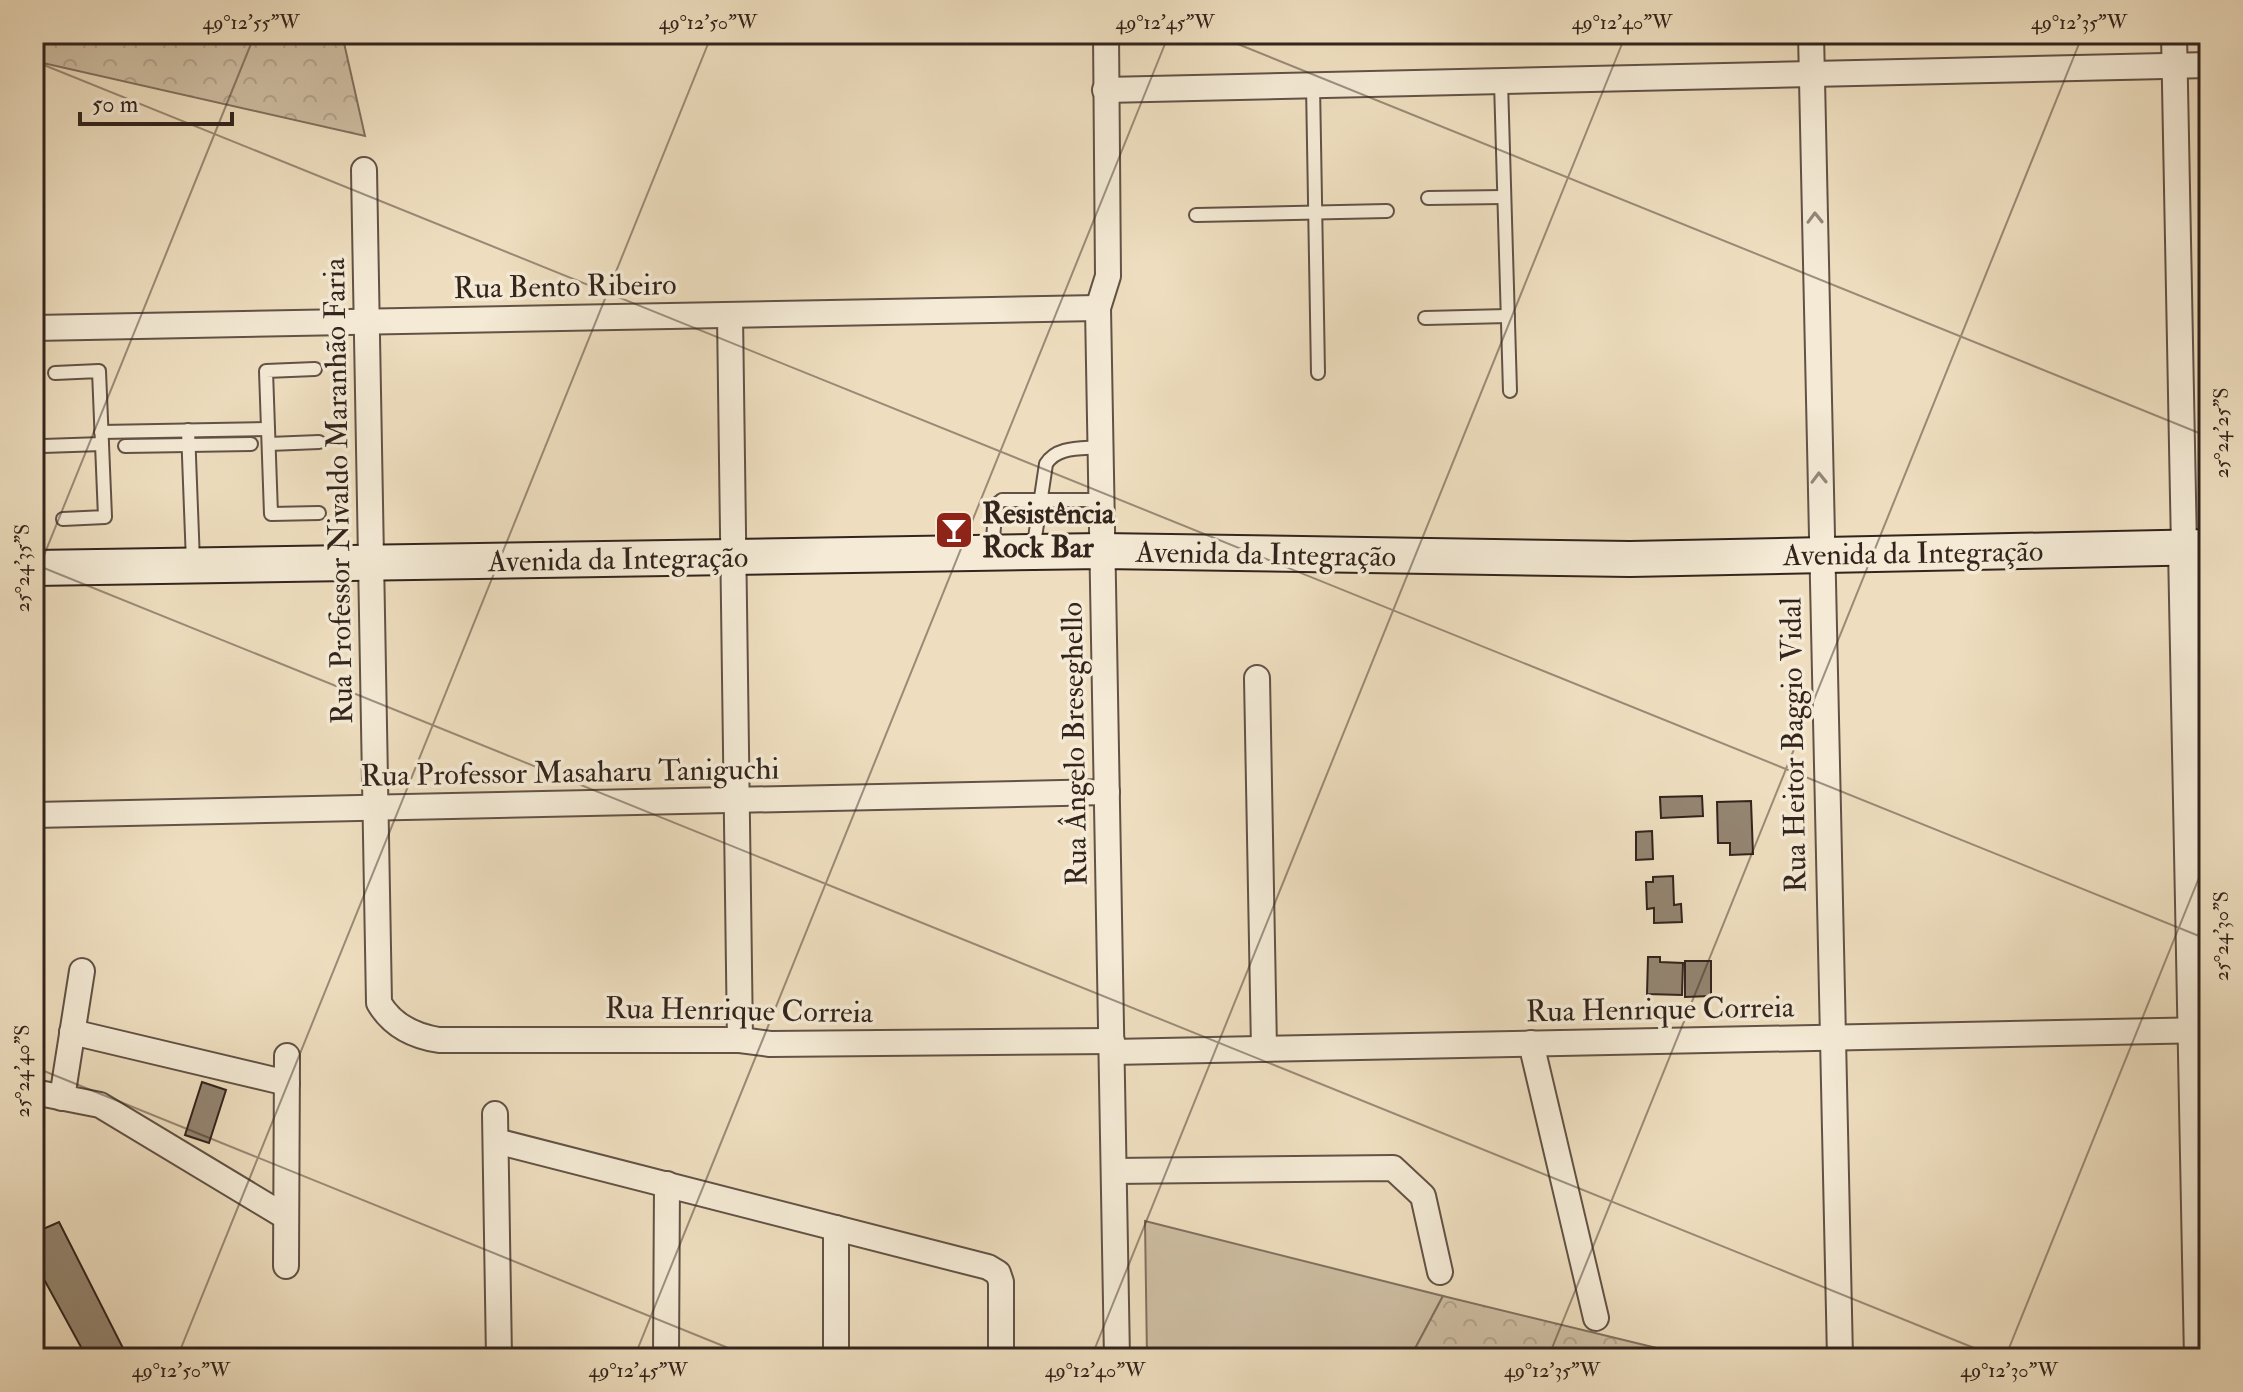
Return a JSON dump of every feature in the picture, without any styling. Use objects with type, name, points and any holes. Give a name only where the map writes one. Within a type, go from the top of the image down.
[{"type":"main road","name":"Avenida da Integração","points":[[34,568],[1102,551],[1556,559],[2196,547]]},
{"type":"street","name":"Rua Ângelo Breseghello","points":[[1106,34],[1108,276],[1098,308],[1117,1358]]},
{"type":"street","name":"Rua Heitor Baggio Vidal","points":[[1811,34],[1840,1358]]},
{"type":"street","points":[[2174,34],[2196,547],[2201,1030],[2200,1358]]},
{"type":"street","points":[[1105,90],[2209,65]]},
{"type":"street","name":"Rua Professor Nivaldo Maranhão Faria","points":[[364,170],[379,1003]]},
{"type":"street","name":"Rua Bento Ribeiro","points":[[34,328],[1098,308]]},
{"type":"street","points":[[730,315],[740,1040]]},
{"type":"street","points":[[1257,678],[1264,1049]]},
{"type":"street","name":"Rua Professor Masaharu Taniguchi","points":[[34,815],[1107,792]]},
{"type":"street","points":[[62,1098],[82,971]]},
{"type":"street","name":"Rua Henrique Correia","points":[[379,1003],[403,1028],[439,1040],[740,1040],[770,1044],[1264,1049],[2201,1030]]},
{"type":"street","points":[[72,1032],[287,1083]]},
{"type":"street","points":[[1531,1043],[1596,1318]]},
{"type":"street","points":[[286,1266],[287,1056]]},
{"type":"street","points":[[34,1092],[100,1105],[286,1217]]},
{"type":"street","points":[[495,1114],[499,1358]]},
{"type":"street","points":[[496,1141],[988,1267],[998,1273],[1001,1282],[1001,1358]]},
{"type":"street","points":[[1114,1171],[1393,1168],[1423,1196],[1440,1272]]},
{"type":"street","points":[[666,1358],[667,1184]]},
{"type":"street","points":[[836,1228],[836,1358]]},
{"type":"lane","points":[[1501,82],[1510,391]]},
{"type":"lane","points":[[1313,85],[1318,373]]},
{"type":"lane","points":[[1428,198],[1504,197]]},
{"type":"lane","points":[[1196,215],[1387,211]]},
{"type":"lane","points":[[1425,318],[1508,316]]},
{"type":"lane","points":[[315,369],[266,371],[271,514],[319,513]]},
{"type":"lane","points":[[55,373],[99,371],[105,517],[63,519]]},
{"type":"lane","points":[[43,446],[188,430],[268,429]]},
{"type":"lane","points":[[188,430],[194,566]]},
{"type":"lane","points":[[269,444],[319,442]]},
{"type":"lane","points":[[125,446],[251,444]]},
{"type":"lane","points":[[1033,552],[1046,464],[1063,450],[1101,447]]},
{"type":"lane","points":[[992,553],[999,502],[1042,498],[1102,500]]},
{"type":"green space","points":[[34,34],[342,34],[365,136],[34,61]]},
{"type":"green space","points":[[1145,1221],[1443,1296],[1410,1358],[1147,1358]]},
{"type":"green space","points":[[1443,1296],[1698,1358],[1410,1358]]},
{"type":"building","points":[[1702,796],[1703,816],[1661,818],[1660,797]]},
{"type":"building","points":[[1751,801],[1753,854],[1730,855],[1730,843],[1718,843],[1717,802]]},
{"type":"building","points":[[1652,831],[1653,859],[1636,860],[1636,832]]},
{"type":"building","points":[[1673,876],[1674,905],[1681,904],[1682,922],[1654,923],[1654,908],[1647,909],[1646,882],[1653,882],[1653,877]]},
{"type":"building","points":[[1648,957],[1660,957],[1660,962],[1683,963],[1682,995],[1647,994]]},
{"type":"building","points":[[1685,961],[1711,961],[1711,996],[1685,997]]},
{"type":"building","points":[[202,1082],[226,1090],[209,1143],[185,1135]]},
{"type":"building","points":[[59,1222],[128,1358],[87,1358],[34,1261],[34,1233]]},
{"type":"place","name":"Resistência Rock Bar","points":[[954,530]]}]
